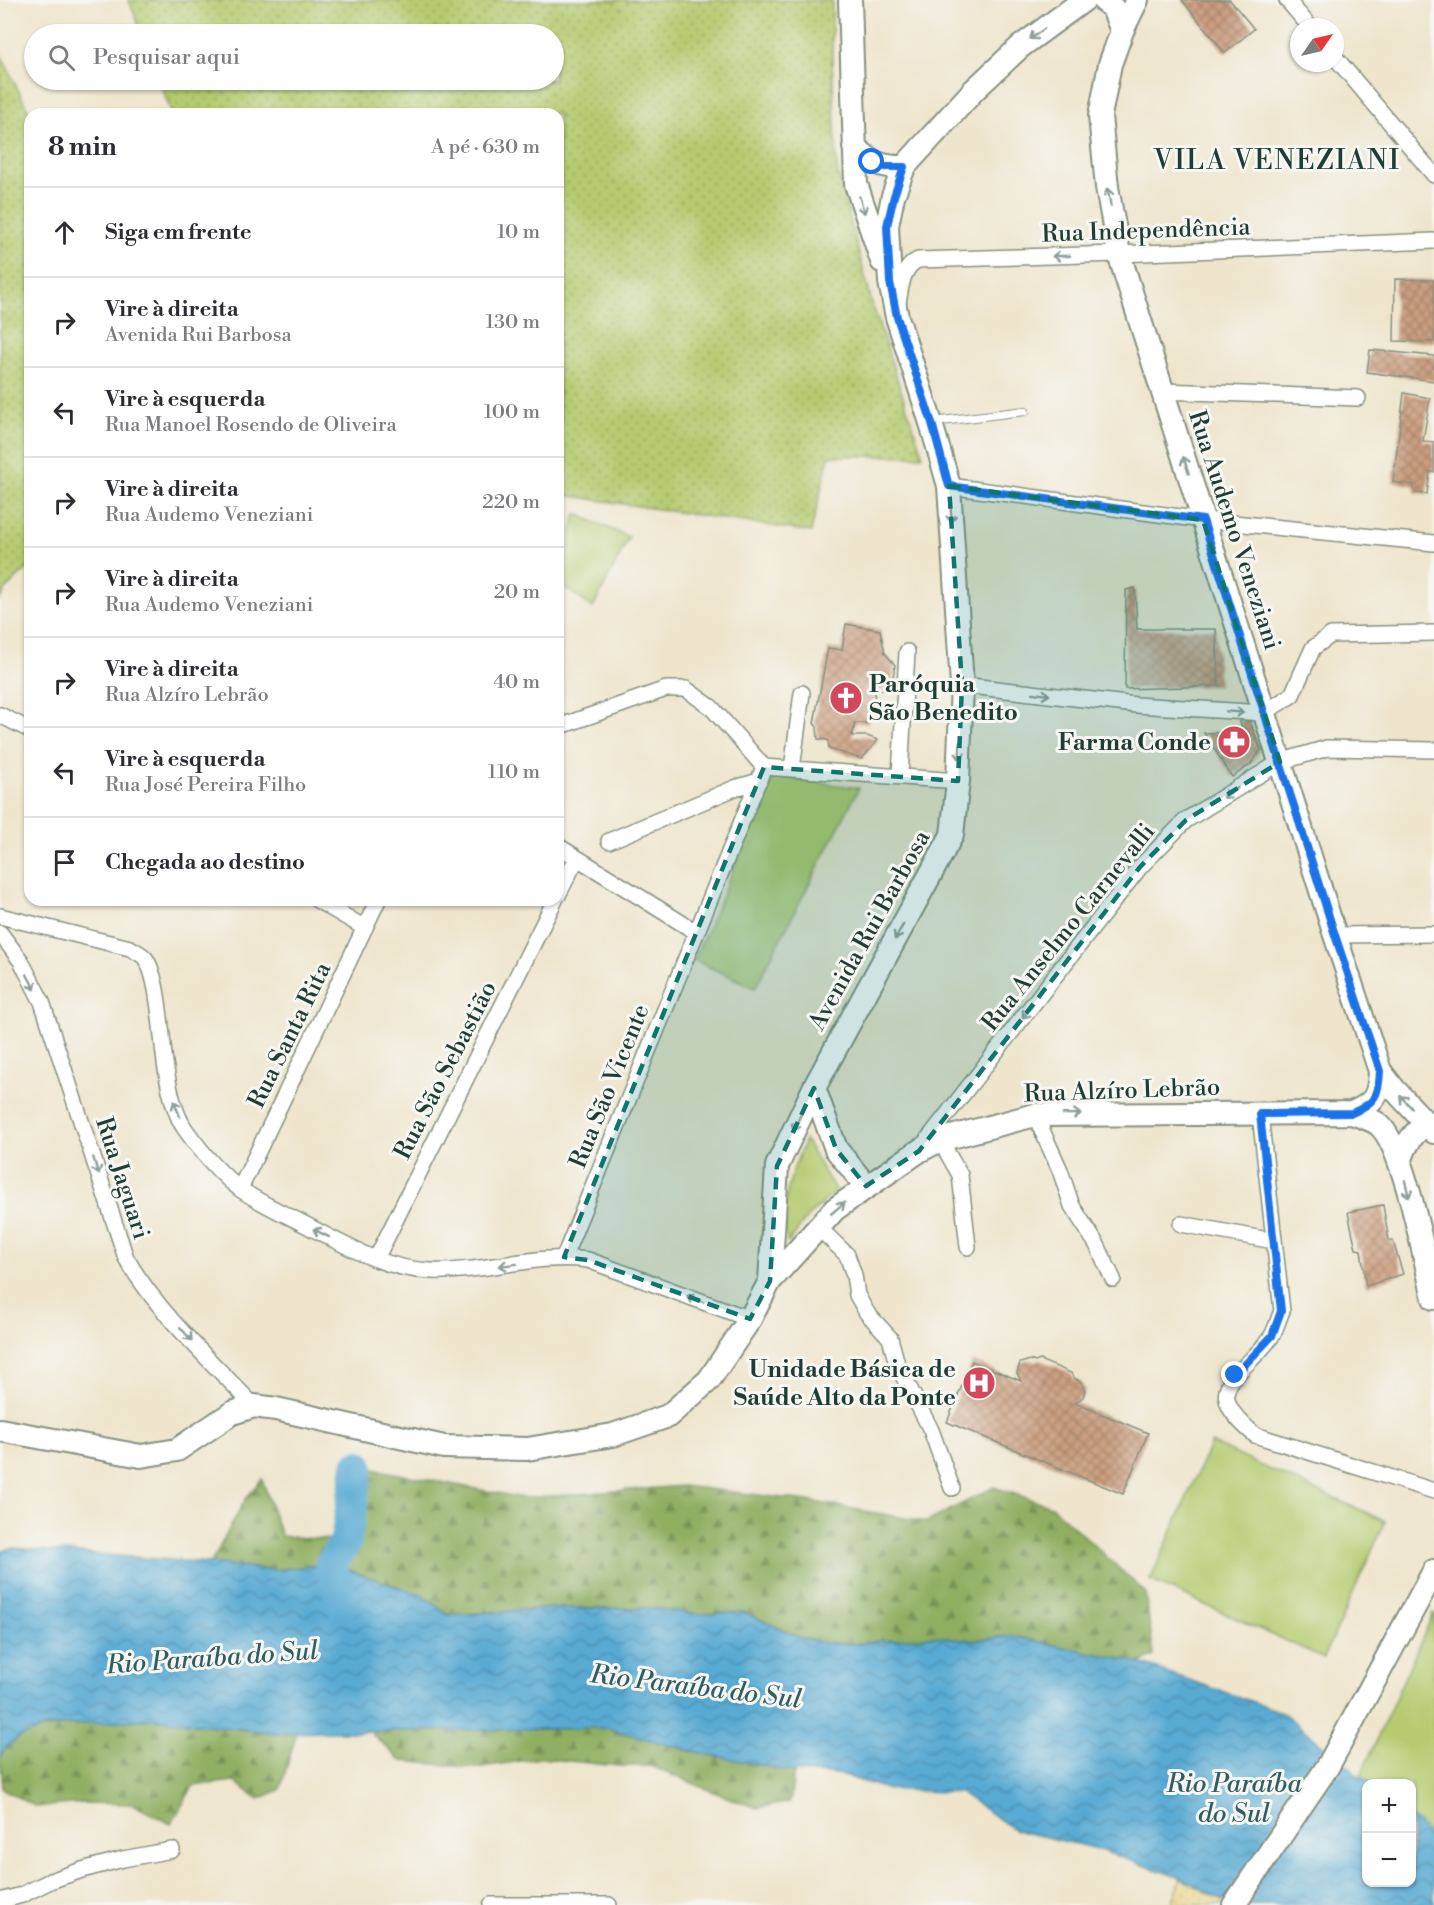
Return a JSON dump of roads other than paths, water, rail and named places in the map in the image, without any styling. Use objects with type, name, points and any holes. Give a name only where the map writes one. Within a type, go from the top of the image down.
[{"type":"main road","points":[[850,0],[856,184],[868,225],[890,282]]},
{"type":"main road","name":"Avenida Rui Barbosa","points":[[254,1406],[444,1447],[526,1449],[613,1435],[668,1416],[709,1380],[750,1319],[770,1281],[777,1166],[814,1088],[952,835],[958,781],[962,685],[949,486],[932,423],[896,311],[890,282],[887,226],[894,196],[904,167],[974,90],[1020,47],[1084,0]]},
{"type":"main road","points":[[1103,0],[1113,8],[1122,31]]},
{"type":"main road","name":"Rua Audemo Veneziani","points":[[1137,0],[1110,64],[1100,116],[1107,188],[1119,255],[1380,1071],[1394,1089],[1431,1126]]},
{"type":"main road","points":[[854,147],[872,162],[885,167],[904,167]]},
{"type":"main road","name":"Rua Audemo Veneziani","points":[[1352,1113],[1366,1107],[1375,1099],[1379,1089],[1380,1071]]},
{"type":"main road","points":[[814,1088],[836,1149],[866,1186]]},
{"type":"main road","points":[[1352,1113],[1377,1123],[1387,1135],[1400,1163],[1434,1298]]},
{"type":"main road","name":"Rua Alzíro Lebrão","points":[[770,1281],[835,1209],[919,1151],[940,1140],[1035,1115],[1352,1113]]},
{"type":"main road","points":[[1400,1163],[1404,1148],[1411,1136],[1431,1126]]},
{"type":"main road","points":[[1416,1223],[1434,1242]]},
{"type":"main road","points":[[0,1430],[141,1456],[177,1449],[232,1413],[254,1406]]},
{"type":"main road","points":[[1234,1905],[1328,1766],[1434,1571]]},
{"type":"street","points":[[1287,0],[1302,18]]},
{"type":"street","points":[[1344,68],[1434,175]]},
{"type":"street","name":"Rua Independência","points":[[896,311],[905,272],[911,263],[918,260],[1119,255],[1434,241]]},
{"type":"street","points":[[1162,391],[1358,398]]},
{"type":"street","points":[[949,486],[1203,520],[1434,543]]},
{"type":"street","points":[[962,685],[1136,705],[1264,713],[1292,695],[1313,648],[1331,635],[1434,633]]},
{"type":"street","points":[[900,776],[907,652]]},
{"type":"street","points":[[564,726],[666,688],[686,689],[711,707],[761,774]]},
{"type":"street","points":[[792,769],[802,693]]},
{"type":"street","points":[[0,715],[24,727]]},
{"type":"street","name":"Rua Anselmo Carnevalli","points":[[919,1151],[1140,867],[1186,820],[1280,762],[1327,748],[1434,750]]},
{"type":"street","points":[[609,841],[735,788],[761,774],[792,769],[958,781]]},
{"type":"street","name":"Rua São Vicente","points":[[564,1257],[761,774]]},
{"type":"street","points":[[564,850],[696,932]]},
{"type":"street","points":[[564,883],[577,858]]},
{"type":"street","points":[[327,906],[365,928]]},
{"type":"street","name":"Rua Santa Rita","points":[[240,1189],[375,906]]},
{"type":"street","name":"Rua São Sebastião","points":[[376,1259],[552,906]]},
{"type":"street","points":[[0,916],[130,948],[145,957],[154,977],[170,1090],[184,1128],[212,1162],[240,1189],[271,1208],[376,1259],[429,1271],[491,1267],[564,1257],[588,1260],[750,1319]]},
{"type":"street","name":"Rua Jaguari","points":[[0,933],[21,962],[42,1002],[126,1258],[139,1280],[160,1305],[254,1406]]},
{"type":"street","points":[[1335,935],[1434,934]]},
{"type":"street","points":[[1260,1114],[1281,1311],[1272,1336],[1235,1375],[1227,1388],[1225,1399],[1237,1420],[1255,1435],[1434,1491]]},
{"type":"street","points":[[1035,1115],[1060,1170],[1072,1206],[1097,1245],[1113,1279]]},
{"type":"street","points":[[940,1140],[960,1175],[968,1247]]},
{"type":"street","points":[[1181,1224],[1274,1241]]},
{"type":"street","points":[[818,1227],[847,1255],[854,1275],[857,1295],[867,1313],[890,1338],[897,1364],[931,1430],[952,1488]]},
{"type":"street","points":[[0,1901],[23,1900],[50,1881],[82,1870],[123,1859],[172,1850]]},
{"type":"street","points":[[491,1905],[609,1905]]},
{"type":"lane","points":[[932,423],[1025,411]]},
{"type":"water","name":"Rio Paraíba do Sul","points":[[13,1548],[211,1563],[271,1570],[331,1564],[422,1595],[449,1615],[558,1608],[651,1608],[698,1614],[744,1612],[801,1638],[825,1643],[851,1644],[932,1636],[974,1640],[1012,1636],[1140,1663],[1282,1712],[1365,1779],[1362,1779],[1362,1887],[1416,1887],[1416,1821],[1434,1841],[1434,1905],[1231,1905],[1181,1878],[1094,1848],[1015,1830],[961,1793],[887,1789],[838,1774],[794,1772],[691,1751],[606,1728],[275,1733],[154,1719],[46,1727],[18,1738],[0,1756],[0,1551]]},
{"type":"waterway","points":[[342,1605],[331,1564],[346,1541],[358,1466]]},
{"type":"place","name":"Paróquia São Benedito","points":[[846,698]]},
{"type":"place","name":"Farma Conde","points":[[1234,742]]},
{"type":"place","name":"Unidade Básica de Saúde Alto da Ponte","points":[[979,1383]]},
{"type":"district","name":"VILA VENEZIANI","points":[[1277,160]]}]
